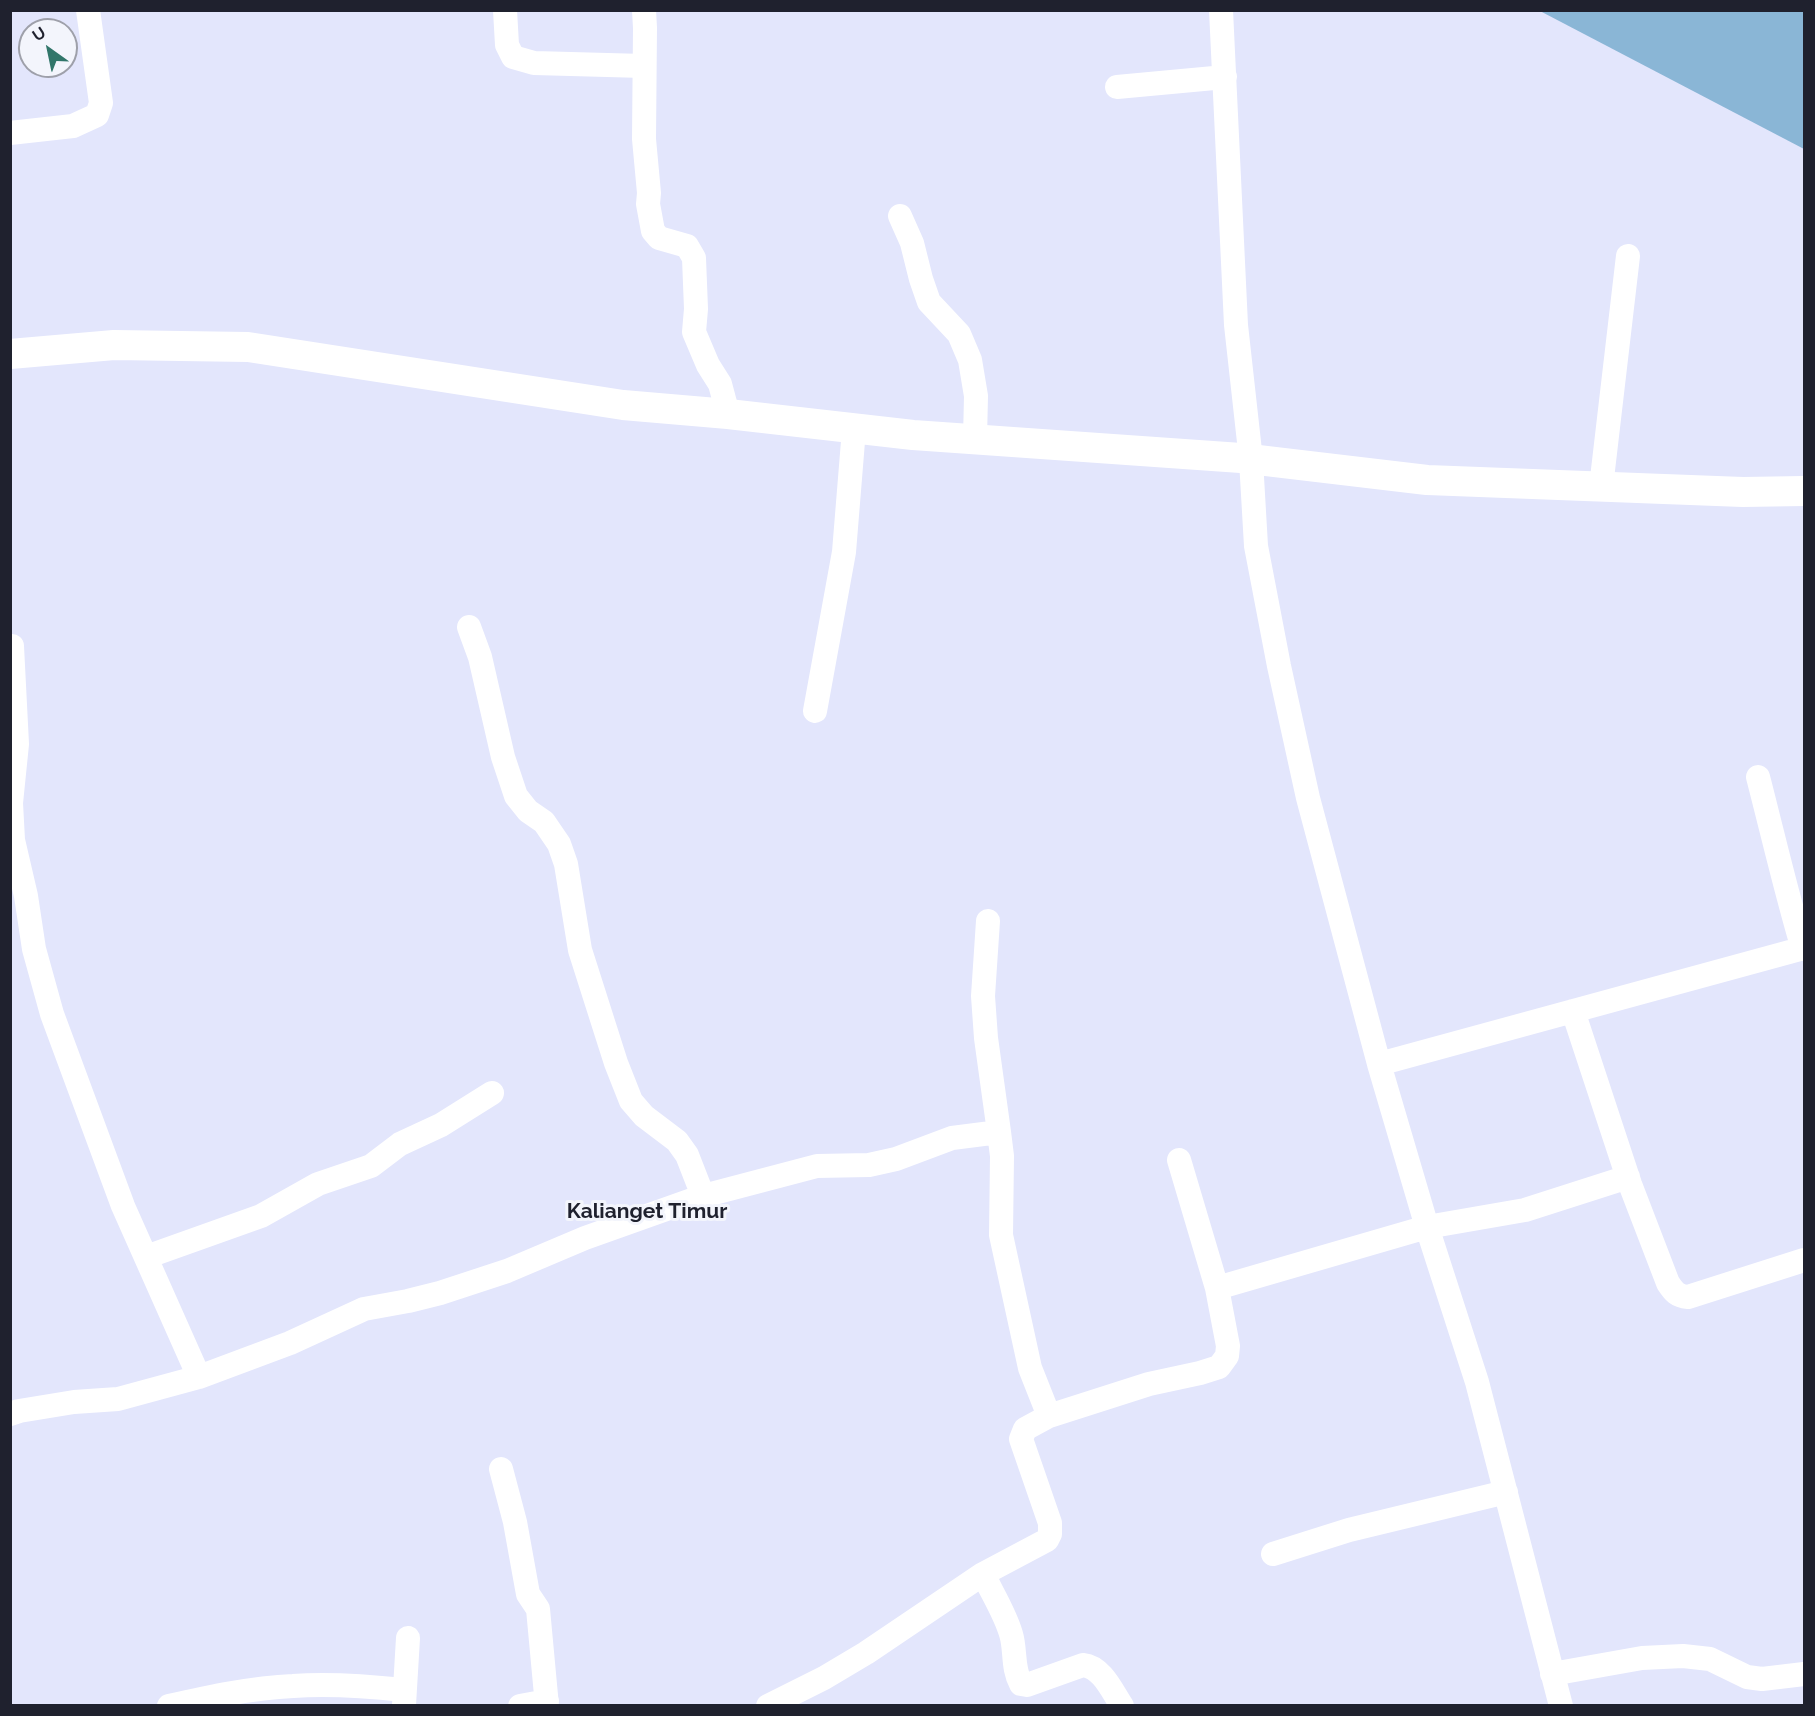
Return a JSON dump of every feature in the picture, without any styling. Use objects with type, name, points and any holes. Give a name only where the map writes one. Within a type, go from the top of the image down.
[{"type":"main road","points":[[10,354],[114,345],[249,347],[624,405],[728,414],[854,429],[1251,460],[1427,480],[1743,492],[1804,491]]},
{"type":"street","points":[[10,133],[73,126],[97,115],[101,103],[88,10]]},
{"type":"street","points":[[505,10],[507,45],[513,57],[521,61],[644,66]]},
{"type":"street","points":[[644,10],[644,139],[648,204],[653,231],[659,238],[687,246],[694,258],[696,309],[694,332],[704,357],[720,384],[728,414]]},
{"type":"street","points":[[1221,10],[1236,325],[1251,460],[1256,546],[1279,666],[1308,798],[1379,1064],[1427,1227],[1477,1382],[1561,1706]]},
{"type":"street","points":[[1117,87],[1225,77]]},
{"type":"street","points":[[900,216],[912,243],[929,302],[958,334],[970,360],[976,396],[975,439]]},
{"type":"street","points":[[1601,487],[1628,256]]},
{"type":"street","points":[[815,711],[844,552],[854,429]]},
{"type":"street","points":[[469,627],[480,657],[503,757],[516,796],[528,811],[544,822],[559,844],[566,864],[580,950],[616,1063],[631,1101],[644,1116],[677,1141],[687,1155],[703,1196]]},
{"type":"street","points":[[12,646],[17,744],[11,812],[18,898],[52,1014],[115,1184],[199,1377]]},
{"type":"street","points":[[1379,1064],[1804,949],[1785,887],[1758,777]]},
{"type":"street","points":[[988,921],[983,996],[986,1038],[1002,1156],[1001,1235],[1030,1368],[1049,1416]]},
{"type":"street","points":[[1573,1011],[1628,1177],[1668,1283],[1679,1296],[1688,1297],[1712,1291],[1804,1260]]},
{"type":"street","points":[[146,1257],[261,1216],[318,1184],[371,1166],[400,1144],[441,1125],[492,1093]]},
{"type":"street","points":[[10,1414],[74,1402],[118,1400],[199,1377],[290,1343],[364,1309],[440,1293],[507,1271],[585,1238],[703,1196],[817,1166],[869,1165],[896,1159],[952,1138],[999,1132]]},
{"type":"street","points":[[768,1706],[824,1678],[866,1653],[983,1574],[1042,1544],[1050,1534],[1050,1523],[1021,1439],[1025,1430],[1049,1416],[1149,1384],[1219,1367],[1227,1356],[1228,1346],[1217,1288],[1179,1160]]},
{"type":"street","points":[[1217,1288],[1427,1227],[1525,1210],[1628,1177]]},
{"type":"street","points":[[501,1469],[515,1522],[528,1594],[537,1609],[547,1703],[520,1706]]},
{"type":"street","points":[[1273,1554],[1350,1530],[1506,1492]]},
{"type":"street","points":[[983,1574],[1008,1624],[1017,1676],[1021,1684],[1027,1685],[1083,1665],[1089,1666],[1102,1676],[1122,1706]]},
{"type":"street","points":[[169,1706],[259,1689],[293,1686],[354,1685],[404,1698],[408,1638]]},
{"type":"street","points":[[1552,1674],[1641,1658],[1683,1656],[1710,1659],[1747,1677],[1762,1679],[1804,1674]]},
{"type":"water","points":[[1540,11],[1804,11],[1804,149]]},
{"type":"district","name":"Kalianget Timur","points":[[647,1212]]}]
